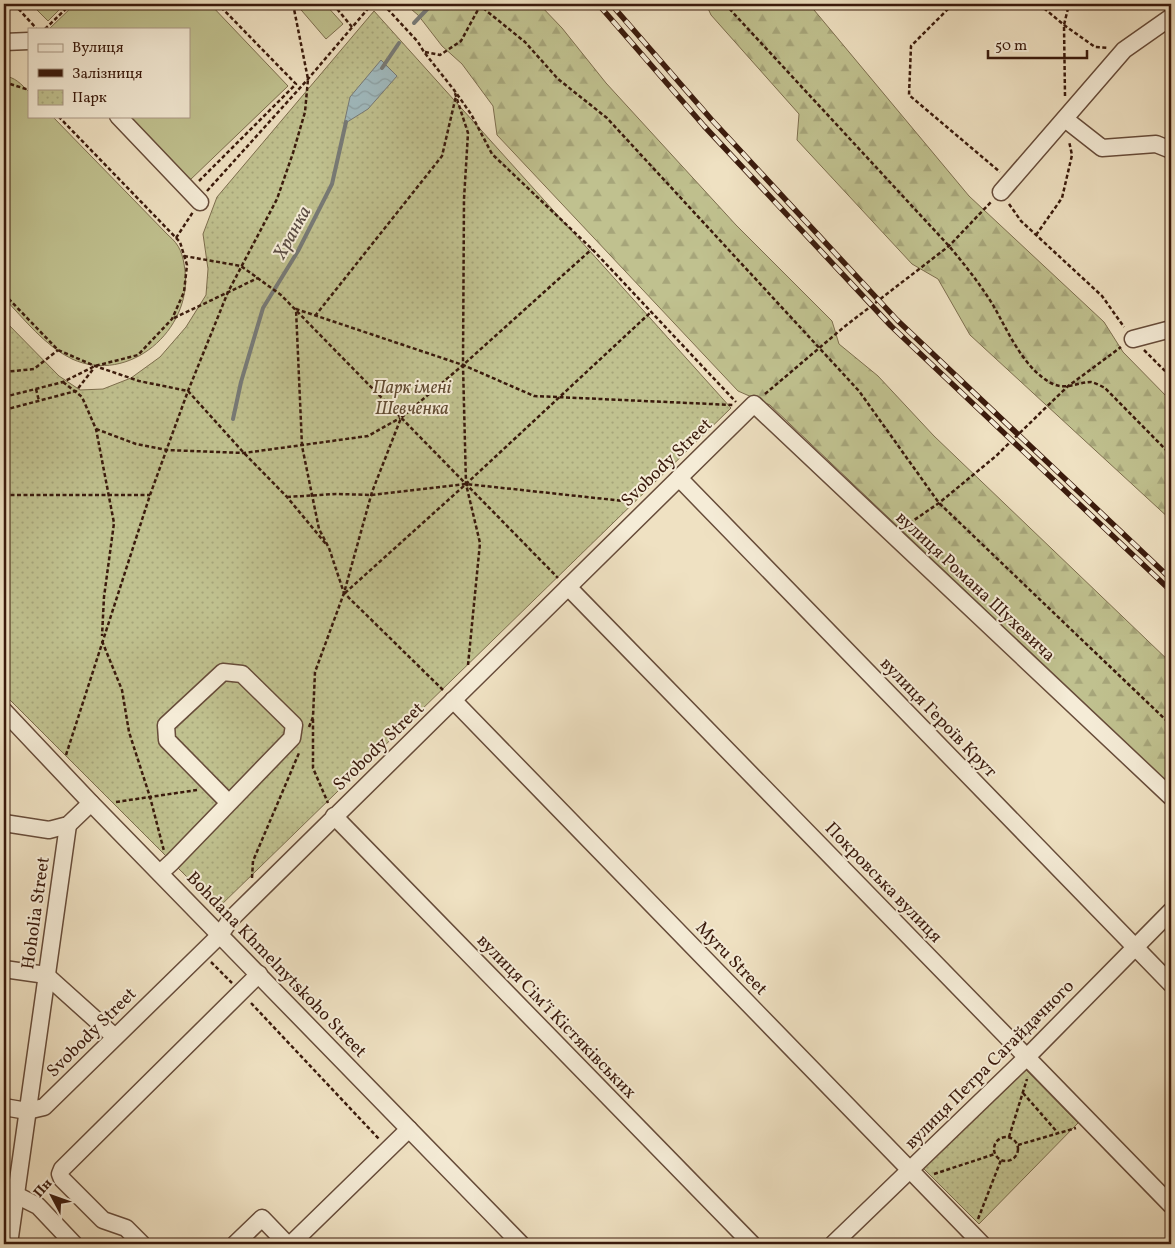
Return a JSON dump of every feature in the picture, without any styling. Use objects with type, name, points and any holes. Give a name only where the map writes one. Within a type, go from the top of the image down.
[{"type":"street","points":[[1006,187],[1124,50],[1171,17]]},
{"type":"street","points":[[4,42],[28,41]]},
{"type":"street","points":[[120,118],[195,196]]},
{"type":"street","points":[[1065,119],[1102,148],[1156,144],[1171,150]]},
{"type":"street","points":[[1133,339],[1171,329]]},
{"type":"street","name":"Svobody Street","points":[[27,1110],[44,1107],[220,935],[230,920],[334,816],[754,404]]},
{"type":"street","name":"вулиця Романа Шухевича","points":[[754,404],[1171,797]]},
{"type":"street","name":"вулиця Героїв Крут","points":[[679,478],[1171,984]]},
{"type":"street","name":"Покровська вулиця","points":[[568,587],[1171,1205]]},
{"type":"street","points":[[160,873],[229,803],[292,738],[294,725],[242,674],[222,672],[166,725],[167,740],[229,803]]},
{"type":"street","name":"Myru Street","points":[[453,700],[977,1239]]},
{"type":"street","name":"Bohdana Khmelnytskoho Street","points":[[4,711],[91,803],[521,1244]]},
{"type":"street","points":[[4,823],[49,830],[68,825],[91,803]]},
{"type":"street","name":"вулиця Сімʼї Кістяківських","points":[[334,816],[752,1244]]},
{"type":"street","name":"Hoholia Street","points":[[9,1244],[68,825]]},
{"type":"street","name":"вулиця Петра Сагайдачного","points":[[833,1244],[914,1175],[1030,1060],[1171,911]]},
{"type":"street","points":[[4,969],[46,975],[114,1037]]},
{"type":"street","points":[[142,1244],[126,1228],[103,1220],[62,1179],[60,1174],[62,1169],[259,974]]},
{"type":"street","points":[[4,1107],[27,1110]]},
{"type":"street","points":[[235,1244],[262,1218],[289,1244],[409,1129]]},
{"type":"street","points":[[16,1195],[38,1206],[74,1244]]},
{"type":"path","points":[[14,4],[36,28]]},
{"type":"path","points":[[46,28],[70,4]]},
{"type":"path","points":[[176,238],[195,196],[296,84],[218,4]]},
{"type":"path","points":[[67,778],[66,750],[150,496],[188,391],[228,292],[277,199],[294,153],[305,112],[308,79],[293,4]]},
{"type":"path","points":[[333,4],[352,27]]},
{"type":"path","points":[[195,196],[209,189],[308,79],[372,4]]},
{"type":"path","points":[[296,309],[463,365],[534,396],[739,405],[592,249],[492,154],[471,114],[454,90],[418,42],[383,4]]},
{"type":"path","points":[[725,4],[949,246],[971,273],[993,306],[1011,340],[1024,358],[1042,376],[1054,384],[1067,387],[1092,382],[1106,388],[1171,455]]},
{"type":"path","points":[[953,4],[912,46],[909,96],[1006,187],[1021,221],[1102,296],[1133,339],[1171,378]]},
{"type":"path","points":[[1040,4],[1064,25],[1095,47],[1124,50]]},
{"type":"path","points":[[424,52],[440,55],[461,41],[479,5],[525,42],[558,78],[607,118],[859,391],[939,503],[1171,725]]},
{"type":"path","points":[[4,82],[28,90]]},
{"type":"path","points":[[454,90],[468,133],[464,199],[463,365],[466,484],[480,544],[465,688]]},
{"type":"path","points":[[315,316],[442,156],[456,96]]},
{"type":"path","points":[[4,397],[63,382],[95,366],[138,355],[172,319],[184,292],[187,265],[180,242],[60,118]]},
{"type":"path","points":[[754,404],[913,272],[949,246],[1006,187]]},
{"type":"path","points":[[96,429],[136,444],[167,450],[244,453],[368,436],[401,418],[592,249]]},
{"type":"path","points":[[184,256],[241,266],[281,296],[296,309],[568,587]]},
{"type":"path","points":[[172,319],[258,278]]},
{"type":"path","points":[[4,294],[58,350],[95,366],[139,381],[188,391],[287,497],[329,548]]},
{"type":"path","points":[[296,309],[302,446],[319,529],[329,548],[344,593],[453,700]]},
{"type":"path","points":[[344,593],[466,484],[652,312]]},
{"type":"path","points":[[893,535],[939,503],[996,456],[1067,387],[1133,339]]},
{"type":"path","points":[[4,372],[34,369],[58,350]]},
{"type":"path","points":[[4,410],[76,391],[95,366]]},
{"type":"path","points":[[63,382],[82,398],[96,429],[114,523],[104,597],[102,641],[122,690],[129,732],[150,797],[164,854]]},
{"type":"path","points":[[36,389],[39,401]]},
{"type":"path","points":[[334,816],[313,768],[315,672],[344,593],[372,495],[401,418]]},
{"type":"path","points":[[287,497],[372,495],[466,484],[652,504]]},
{"type":"path","points":[[4,494],[150,496]]},
{"type":"path","points":[[307,733],[313,718]]},
{"type":"path","points":[[251,900],[253,861],[300,749]]},
{"type":"path","points":[[116,802],[213,788]]},
{"type":"path","points":[[201,952],[388,1148]]},
{"type":"path","points":[[1009,1137],[1023,1093],[1030,1060]]},
{"type":"path","points":[[1023,1093],[1058,1134]]},
{"type":"path","points":[[1018,1145],[1092,1124]]},
{"type":"path","points":[[1003,1137],[1009,1137],[1015,1140],[1018,1145],[1018,1151],[1014,1158],[1006,1162],[995,1154],[994,1149],[997,1141],[1003,1137]]},
{"type":"path","points":[[914,1175],[995,1154]]},
{"type":"path","points":[[977,1239],[1001,1160]]},
{"type":"green space","points":[[31,4],[65,4],[48,21]]},
{"type":"green space","points":[[75,4],[210,4],[288,86],[189,181],[130,118],[190,118],[190,28],[50,28]]},
{"type":"green space","points":[[296,4],[325,4],[343,24],[326,39]]},
{"type":"green space","points":[[405,4],[539,4],[562,28],[606,83],[736,225],[832,321],[839,344],[878,376],[934,436],[1171,663],[1171,786],[770,405],[738,391],[497,135],[493,106],[462,64],[442,46],[418,15]]},
{"type":"green space","points":[[706,4],[809,4],[969,196],[1104,322],[1123,352],[1171,401],[1171,520],[970,335],[938,279],[912,264],[797,140],[799,114],[711,15]]},
{"type":"green space","name":"Парк імені Шевченка","points":[[374,11],[731,408],[218,908],[4,694],[4,320],[59,376],[80,390],[103,389],[131,378],[160,357],[186,327],[206,295],[208,269],[203,234],[217,197]]},
{"type":"green space","points":[[4,76],[15,79],[28,91],[28,118],[54,118],[175,242],[180,250],[185,271],[184,293],[178,313],[167,332],[152,347],[135,358],[115,365],[94,365],[62,354],[44,340],[4,298]]},
{"type":"green space","points":[[1026,1070],[1078,1123],[979,1224],[923,1168]]},
{"type":"water","points":[[381,60],[397,76],[368,109],[344,124],[350,97]]},
{"type":"waterway","points":[[414,23],[432,4]]},
{"type":"waterway","points":[[382,68],[399,43]]},
{"type":"waterway","name":"Хранка","points":[[233,419],[241,382],[263,308],[298,251],[332,184],[346,122]]},
{"type":"railway","points":[[598,4],[704,126],[891,326],[1171,591]]},
{"type":"railway","points":[[611,4],[711,119],[897,320],[1171,579]]}]
